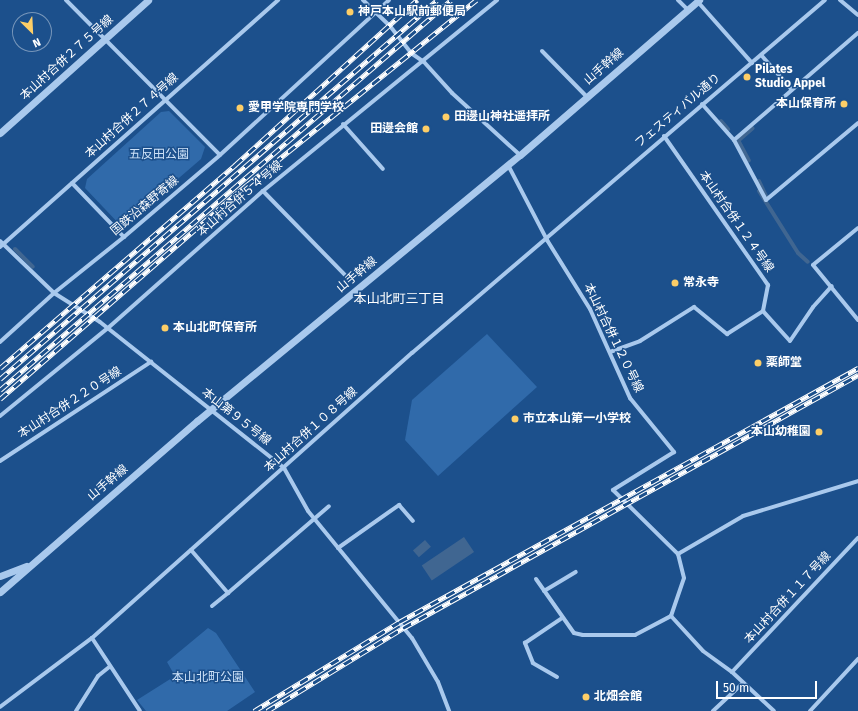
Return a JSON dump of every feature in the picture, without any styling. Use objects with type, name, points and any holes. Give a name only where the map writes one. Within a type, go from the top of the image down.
[{"type":"street","points":[[66,0],[106,38],[220,155]]},
{"type":"street","name":"本山村合併２７５号線","points":[[0,133],[148,0]]},
{"type":"street","name":"本山村合併２７４号線","points":[[1,244],[278,0]]},
{"type":"street","points":[[363,0],[390,26],[411,52],[424,62],[452,93],[520,155]]},
{"type":"street","name":"国鉄沿森野寄線","points":[[0,342],[54,293],[124,237],[220,155],[389,0]]},
{"type":"street","name":"本山村合併５４号線","points":[[0,416],[108,328],[263,191],[343,124],[424,62],[497,0]]},
{"type":"street","points":[[678,0],[687,9]]},
{"type":"street","points":[[698,0],[752,63]]},
{"type":"street","name":"山手幹線","points":[[0,592],[28,565],[211,410],[520,155],[698,0]]},
{"type":"street","name":"フェスティバル通り","points":[[547,240],[664,136],[762,56],[825,0]]},
{"type":"street","points":[[840,0],[858,15]]},
{"type":"street","points":[[734,140],[858,33]]},
{"type":"street","points":[[542,52],[587,97]]},
{"type":"street","points":[[762,56],[792,90]]},
{"type":"street","points":[[702,104],[734,140],[766,200],[858,123]]},
{"type":"street","points":[[343,124],[383,169]]},
{"type":"street","name":"本山村合併１２４号線","points":[[664,136],[768,285],[763,311]]},
{"type":"street","name":"本山村合併１２０号線","points":[[508,165],[547,240],[590,309],[630,398],[674,452],[613,490],[678,554]]},
{"type":"street","points":[[72,183],[124,237]]},
{"type":"street","points":[[263,191],[346,276]]},
{"type":"street","points":[[858,228],[813,265],[832,286],[858,320]]},
{"type":"street","name":"本山村合併１０８号線","points":[[0,707],[92,638],[412,353],[547,240]]},
{"type":"street","name":"本山第９５号線","points":[[1,244],[54,293],[108,328],[284,468],[314,518],[412,638],[438,682],[449,711]]},
{"type":"street","points":[[610,352],[640,340],[694,307],[727,334],[763,311],[790,341],[813,307],[832,286]]},
{"type":"street","name":"本山村合併２２０号線","points":[[0,461],[151,362]]},
{"type":"street","points":[[536,579],[574,633],[583,636],[632,635],[671,616],[684,578],[678,554],[743,516],[858,481]]},
{"type":"street","points":[[338,548],[399,504],[413,521]]},
{"type":"street","points":[[212,606],[329,506]]},
{"type":"street","name":"本山村合併１１７号線","points":[[732,672],[858,538]]},
{"type":"street","points":[[191,550],[228,593]]},
{"type":"street","name":"山手幹線","points":[[0,576],[28,565]]},
{"type":"street","points":[[544,591],[576,572]]},
{"type":"street","points":[[671,616],[704,651],[732,672],[774,711]]},
{"type":"street","points":[[557,677],[533,663],[525,643],[562,618]]},
{"type":"street","points":[[92,638],[109,667],[140,711]]},
{"type":"street","points":[[810,711],[858,659]]},
{"type":"street","points":[[76,711],[98,676],[109,667]]},
{"type":"street","points":[[713,711],[743,683]]},
{"type":"green space","name":"五反田公園","points":[[169,111],[205,147],[201,159],[122,227],[85,188],[87,179],[161,112]]},
{"type":"green space","points":[[487,334],[537,387],[438,476],[405,440],[412,400]]},
{"type":"green space","name":"本山北町公園","points":[[208,628],[216,633],[255,692],[227,711],[146,711],[137,700],[175,676],[167,662]]},
{"type":"shaded area","points":[[464,537],[474,552],[432,580],[422,566]]},
{"type":"shaded area","points":[[425,540],[431,547],[419,557],[413,550]]},
{"type":"waterway","points":[[721,121],[728,129]]},
{"type":"waterway","points":[[739,140],[753,128]]},
{"type":"waterway","points":[[739,142],[749,161]]},
{"type":"waterway","points":[[759,181],[766,196]]},
{"type":"waterway","points":[[759,191],[798,253],[808,262]]},
{"type":"waterway","points":[[15,249],[33,267]]},
{"type":"railway","points":[[0,368],[235,165],[417,0]]},
{"type":"railway","points":[[0,379],[437,0]]},
{"type":"railway","points":[[0,390],[451,0]]},
{"type":"railway","points":[[0,399],[232,197],[476,0]]},
{"type":"railway","points":[[254,711],[399,622],[858,368]]},
{"type":"railway","points":[[267,711],[403,628],[858,375]]},
{"type":"place","name":"神戸本山駅前郵便局","points":[[350,12]]},
{"type":"place","name":"Pilates Studio Appel","points":[[747,77]]},
{"type":"place","name":"本山保育所","points":[[844,104]]},
{"type":"place","name":"愛甲学院専門学校","points":[[240,108]]},
{"type":"place","name":"田邊山神社遥拝所","points":[[446,117]]},
{"type":"place","name":"田邊会館","points":[[426,129]]},
{"type":"place","name":"常永寺","points":[[675,283]]},
{"type":"place","name":"本山北町保育所","points":[[165,328]]},
{"type":"place","name":"薬師堂","points":[[758,363]]},
{"type":"place","name":"市立本山第一小学校","points":[[515,419]]},
{"type":"place","name":"本山幼稚園","points":[[819,432]]},
{"type":"place","name":"北畑会館","points":[[586,697]]},
{"type":"district","name":"本山北町三丁目","points":[[399,299]]}]
